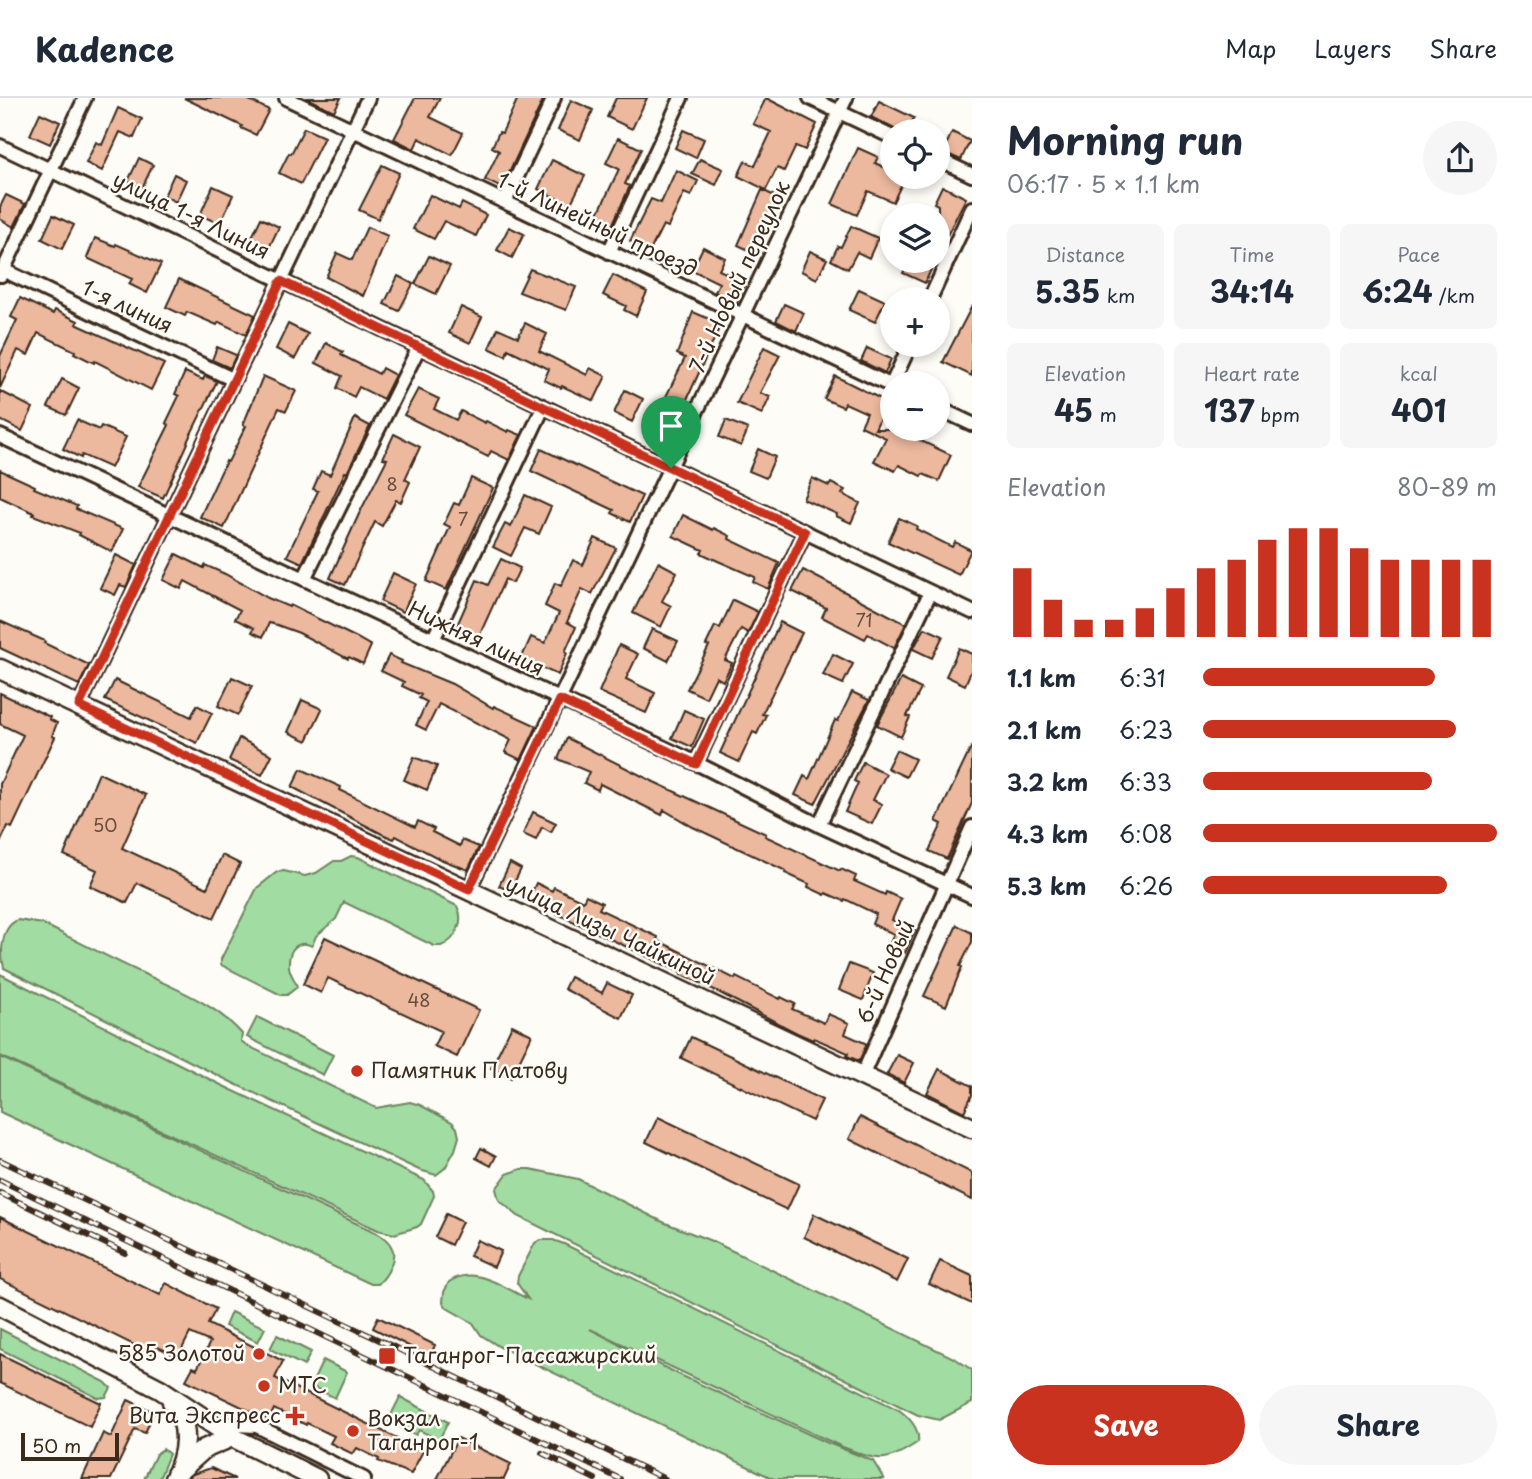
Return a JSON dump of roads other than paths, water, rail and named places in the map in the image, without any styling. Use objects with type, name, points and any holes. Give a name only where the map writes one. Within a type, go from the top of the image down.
[{"type":"main road","name":"улица Лизы Чайкиной","points":[[0,669],[972,1128]]},
{"type":"main road","points":[[0,1306],[160,1389],[232,1437],[317,1479]]},
{"type":"main road","points":[[160,1389],[180,1410],[186,1427],[175,1476]]},
{"type":"main road","points":[[175,1476],[204,1449],[232,1437]]},
{"type":"street","points":[[1,273],[85,98]]},
{"type":"street","name":"1-й Линейный проезд","points":[[286,98],[880,380]]},
{"type":"street","points":[[79,706],[368,98]]},
{"type":"street","points":[[505,202],[554,98]]},
{"type":"street","points":[[609,252],[681,98]]},
{"type":"street","points":[[810,98],[880,131]]},
{"type":"street","name":"7-й Новый переулок","points":[[469,889],[846,98]]},
{"type":"street","name":"улица 1-я Линия","points":[[0,146],[972,612]]},
{"type":"street","points":[[950,165],[972,175]]},
{"type":"street","points":[[936,287],[972,208]]},
{"type":"street","name":"1-я линия","points":[[1,273],[234,380]]},
{"type":"street","points":[[304,579],[419,347]]},
{"type":"street","points":[[433,640],[543,408]]},
{"type":"street","points":[[950,414],[972,425]]},
{"type":"street","name":"Нижняя линия","points":[[0,436],[972,896]]},
{"type":"street","points":[[696,764],[805,532]]},
{"type":"street","points":[[819,825],[930,593]]},
{"type":"street","name":"6-й Новый","points":[[862,1076],[972,827]]},
{"type":"street","points":[[214,1424],[257,1426],[364,1479]]},
{"type":"street","points":[[232,1437],[257,1426]]},
{"type":"railway","points":[[0,1160],[665,1479]]},
{"type":"railway","points":[[0,1180],[620,1479]]},
{"type":"railway","points":[[0,1193],[125,1253]]},
{"type":"railway","points":[[542,1453],[595,1479]]},
{"type":"place","name":"Памятник Платову","points":[[357,1071]]},
{"type":"place","name":"585 Золотой","points":[[259,1354]]},
{"type":"place","name":"Таганрог-Пассажирский","points":[[387,1356]]},
{"type":"place","name":"МТС","points":[[264,1386]]},
{"type":"place","name":"Вита Экспресс","points":[[295,1416]]},
{"type":"place","name":"Вокзал Таганрог-1","points":[[353,1431]]}]
